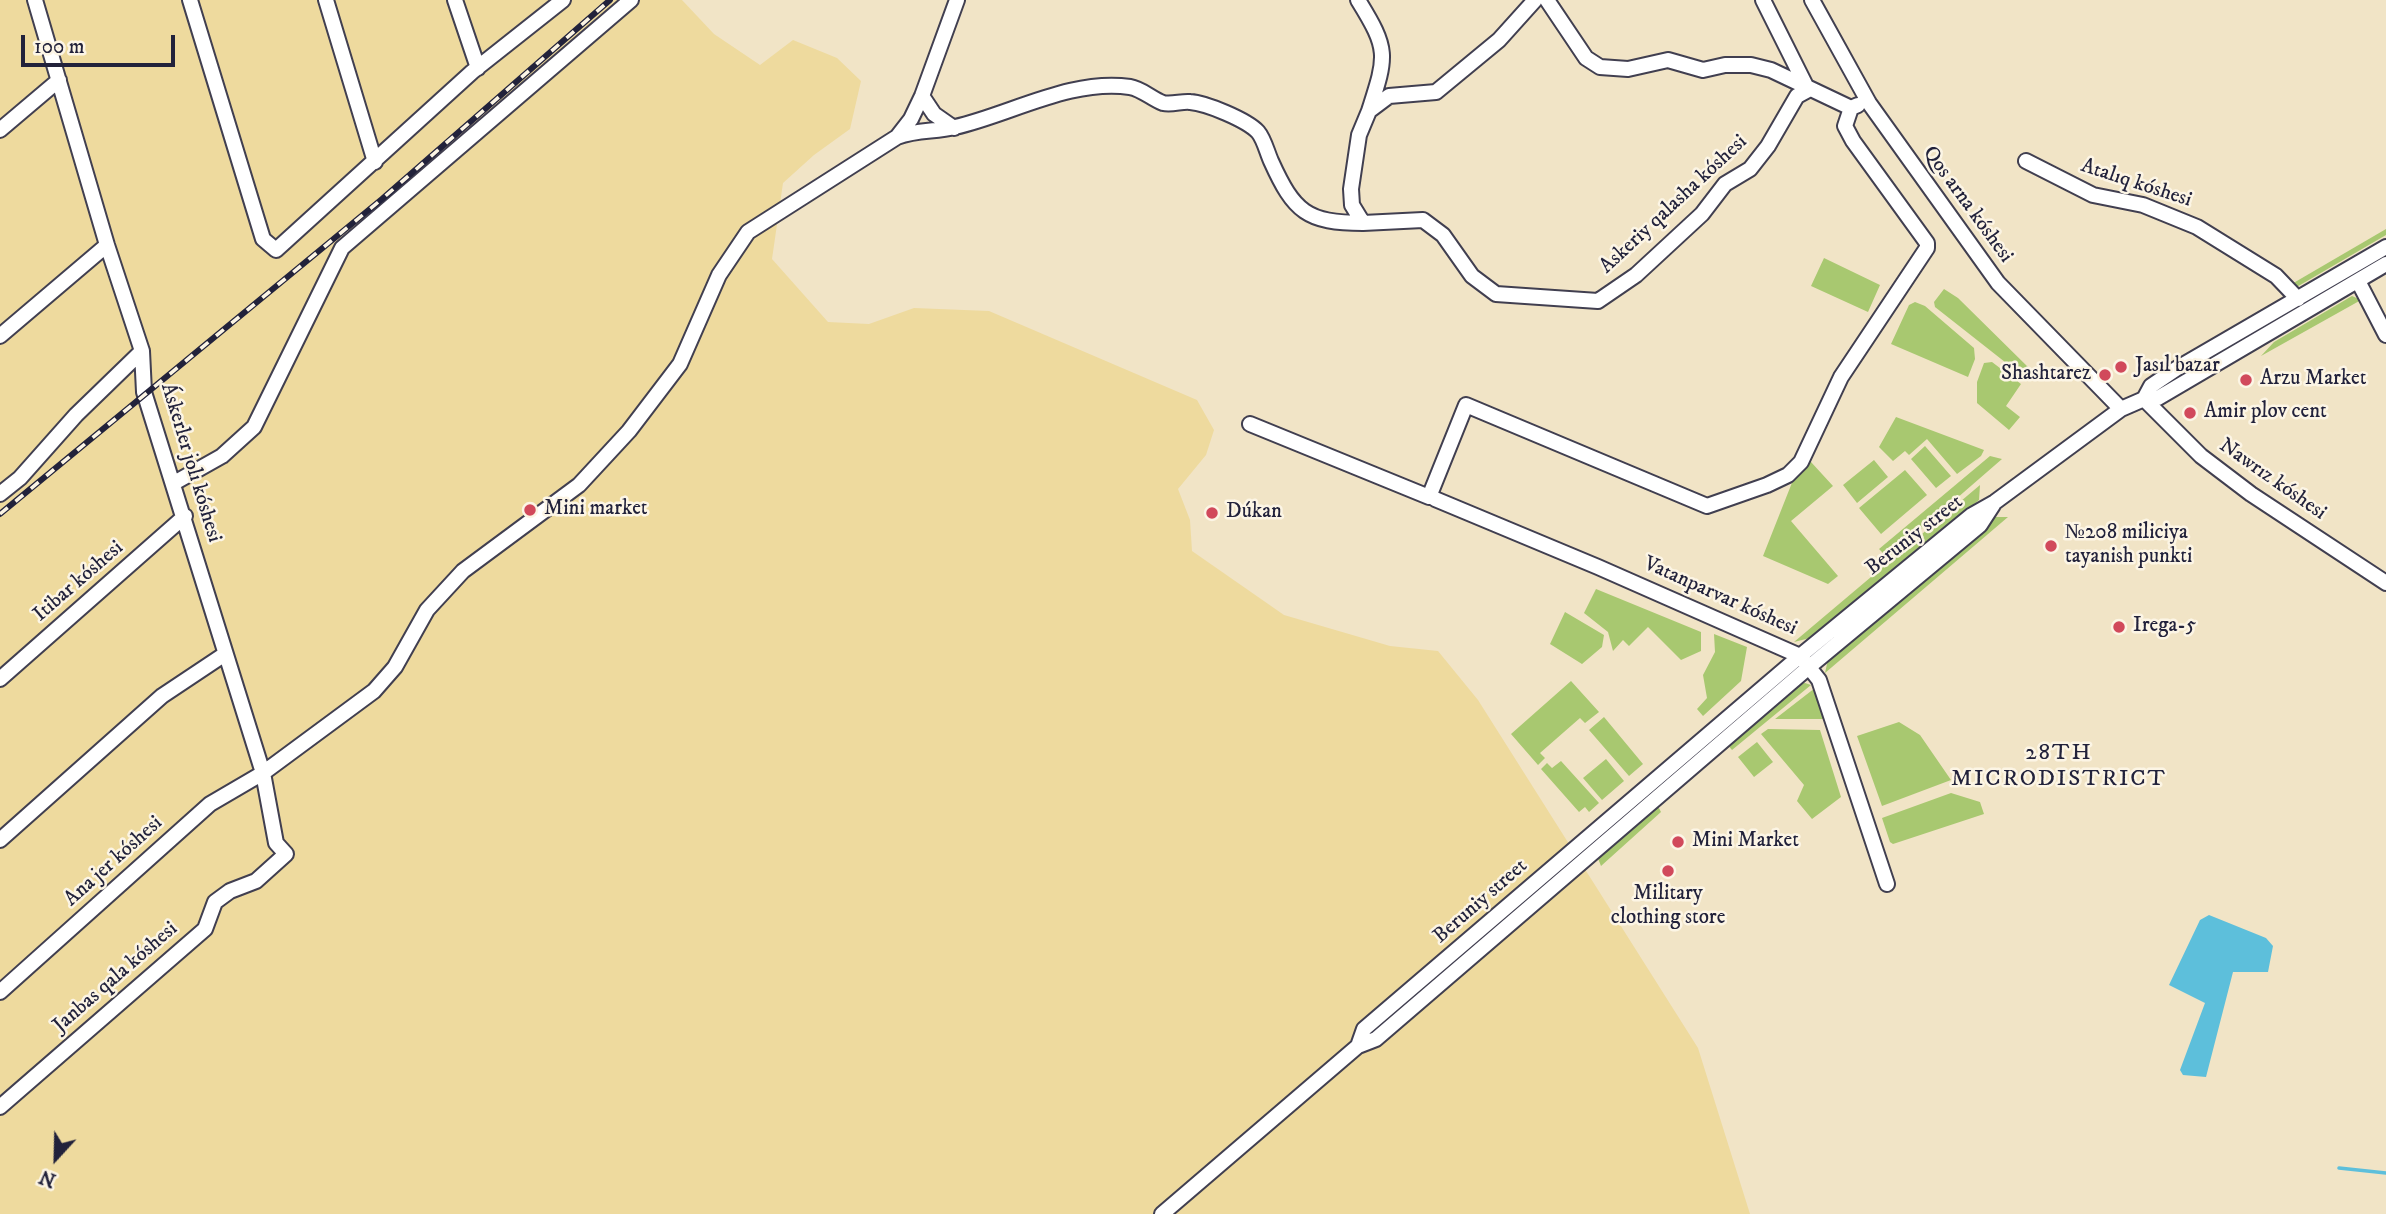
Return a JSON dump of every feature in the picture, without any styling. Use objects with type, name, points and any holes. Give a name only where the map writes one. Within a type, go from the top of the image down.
[{"type":"street","name":"Áskerler jolı kóshesi","points":[[35,0],[107,245],[142,351],[144,392],[185,516],[263,773],[276,842],[286,854]]},
{"type":"street","points":[[190,0],[263,239],[276,250],[375,162],[390,144],[478,68],[563,0]]},
{"type":"street","points":[[326,0],[375,162]]},
{"type":"street","points":[[455,0],[478,68]]},
{"type":"street","points":[[174,483],[222,456],[254,427],[294,347],[326,274],[342,248],[631,0]]},
{"type":"street","name":"Askeriy qalasha kóshesi","points":[[897,137],[911,119],[922,96],[957,0]]},
{"type":"street","points":[[1358,0],[1381,37],[1382,71],[1359,135],[1351,189],[1352,205],[1363,223]]},
{"type":"street","points":[[1369,111],[1390,96],[1436,92],[1499,40],[1535,0]]},
{"type":"street","points":[[1547,0],[1586,58],[1600,67],[1628,69],[1668,60],[1703,70],[1725,65],[1751,65],[1771,70],[1808,90],[1851,108],[1869,103]]},
{"type":"street","points":[[1763,0],[1808,90]]},
{"type":"street","name":"Qos arna kóshesi","points":[[1812,0],[1869,103],[1998,283],[2121,409]]},
{"type":"street","points":[[0,130],[58,80]]},
{"type":"street","name":"Askeriy qalasha kóshesi","points":[[629,430],[680,364],[719,275],[748,232],[897,137],[912,131],[954,128],[1056,94],[1116,86],[1133,87],[1164,103],[1190,102],[1216,108],[1257,131],[1279,179],[1293,200],[1311,217],[1329,223],[1423,220],[1443,235],[1472,276],[1496,294],[1598,301],[1636,275],[1702,214],[1725,184],[1750,169],[1768,146],[1797,96],[1808,90]]},
{"type":"street","points":[[922,96],[934,114],[954,128]]},
{"type":"street","points":[[1432,498],[1466,405],[1707,506],[1788,475],[1801,462],[1841,377],[1927,248],[1927,243],[1853,141],[1845,126],[1851,108]]},
{"type":"street","name":"Atalıq kóshesi","points":[[2026,162],[2093,195],[2143,205],[2197,227],[2276,276],[2298,299]]},
{"type":"street","points":[[0,336],[107,245]]},
{"type":"street","points":[[2144,399],[2151,386],[2176,369],[2386,247]]},
{"type":"street","points":[[2144,399],[2158,398],[2386,264]]},
{"type":"street","points":[[2358,281],[2386,335]]},
{"type":"street","points":[[0,494],[20,478],[76,415],[142,351]]},
{"type":"street","name":"Beruniy street","points":[[1162,1214],[1358,1046],[1376,1039],[1495,928],[1805,661],[1980,525],[1995,502],[2121,409],[2144,399]]},
{"type":"street","name":"Nawrız kóshesi","points":[[2144,399],[2201,456],[2251,494],[2386,583]]},
{"type":"street","name":"Vatanparvar kóshesi","points":[[1250,424],[1598,566],[1805,661],[1819,680],[1886,884]]},
{"type":"street","name":"Ana jer kóshesi","points":[[0,992],[210,804],[263,773],[374,691],[395,667],[427,610],[463,571],[579,485],[629,430]]},
{"type":"street","name":"Itibar kóshesi","points":[[0,679],[185,516]]},
{"type":"street","points":[[0,840],[162,696],[225,654]]},
{"type":"street","name":"Janbas qala kóshesi","points":[[0,1107],[205,929],[215,902],[230,891],[256,881],[286,854]]},
{"type":"green space","points":[[2386,229],[2386,235],[2295,288],[2290,285]]},
{"type":"green space","points":[[1824,258],[1880,285],[1868,312],[1811,286]]},
{"type":"green space","points":[[1944,289],[1958,298],[2030,369],[2024,377],[1935,307],[1934,302]]},
{"type":"green space","points":[[2352,296],[2361,300],[2261,356],[2274,342]]},
{"type":"green space","points":[[1915,302],[1925,306],[1974,348],[1975,359],[1968,377],[1891,344],[1909,305]]},
{"type":"green space","points":[[1992,362],[2021,384],[2006,406],[2020,417],[2009,430],[1977,403],[1977,382],[1984,363]]},
{"type":"green space","points":[[1896,417],[1984,450],[1981,456],[1957,474],[1927,439],[1909,455],[1905,451],[1893,461],[1879,447]]},
{"type":"green space","points":[[1925,446],[1951,476],[1936,488],[1911,459]]},
{"type":"green space","points":[[1990,456],[2002,459],[1888,558],[1879,549]]},
{"type":"green space","points":[[1874,460],[1888,477],[1857,503],[1843,485]]},
{"type":"green space","points":[[1811,462],[1833,486],[1791,521],[1838,576],[1828,584],[1763,556],[1799,465]]},
{"type":"green space","points":[[1905,470],[1927,495],[1881,534],[1859,508]]},
{"type":"green space","points":[[1980,485],[1979,500],[1810,638],[1794,642]]},
{"type":"green space","points":[[1994,517],[2008,517],[1825,673],[1829,655]]},
{"type":"green space","points":[[1596,589],[1701,632],[1701,651],[1681,660],[1648,627],[1629,646],[1623,640],[1613,651],[1608,632],[1584,613]]},
{"type":"green space","points":[[1565,612],[1604,635],[1602,647],[1582,664],[1550,644]]},
{"type":"green space","points":[[1714,634],[1747,647],[1741,681],[1703,716],[1697,709],[1707,698],[1703,675],[1715,652]]},
{"type":"green space","points":[[1571,681],[1599,712],[1585,723],[1580,718],[1540,753],[1545,758],[1538,765],[1511,734]]},
{"type":"green space","points":[[1797,684],[1811,685],[1732,750],[1727,744]]},
{"type":"green space","points":[[1815,688],[1825,719],[1775,719]]},
{"type":"green space","points":[[1604,717],[1643,764],[1629,776],[1589,730]]},
{"type":"green space","points":[[1899,722],[1920,735],[1951,780],[1882,806],[1857,736]]},
{"type":"green space","points":[[1768,729],[1820,730],[1841,797],[1812,819],[1797,801],[1804,785],[1761,734]]},
{"type":"green space","points":[[1757,742],[1773,762],[1754,777],[1738,757]]},
{"type":"green space","points":[[1606,759],[1624,781],[1602,800],[1583,778]]},
{"type":"green space","points":[[1561,761],[1599,803],[1589,812],[1585,807],[1579,812],[1541,769],[1547,763],[1552,768]]},
{"type":"green space","points":[[1951,793],[1980,802],[1984,814],[1893,844],[1890,842],[1882,818]]},
{"type":"green space","points":[[1656,802],[1661,812],[1601,866],[1597,856]]},
{"type":"sand","points":[[0,0],[682,0],[714,34],[760,65],[793,40],[837,58],[861,81],[850,129],[814,155],[783,183],[772,259],[828,322],[869,324],[914,308],[989,311],[1197,400],[1214,430],[1206,455],[1178,489],[1190,520],[1192,551],[1284,615],[1390,646],[1438,651],[1478,700],[1698,1048],[1750,1214],[0,1214]]},
{"type":"water","points":[[2209,915],[2266,938],[2273,946],[2268,972],[2233,972],[2206,1077],[2183,1075],[2180,1070],[2205,1003],[2169,985],[2200,920]]},
{"type":"waterway","points":[[2339,1168],[2386,1173]]},
{"type":"railway","points":[[0,514],[382,199],[610,0]]},
{"type":"place","name":"Jasıl bazar","points":[[2121,367]]},
{"type":"place","name":"Shashtarez","points":[[2105,375]]},
{"type":"place","name":"Arzu Market","points":[[2246,380]]},
{"type":"place","name":"Amir plov cent","points":[[2190,413]]},
{"type":"place","name":"Mini market","points":[[530,510]]},
{"type":"place","name":"Dúkan","points":[[1212,513]]},
{"type":"place","name":"№208 miliciya tayanish punkti","points":[[2051,546]]},
{"type":"place","name":"Irega-5","points":[[2119,627]]},
{"type":"place","name":"Mini Market","points":[[1678,842]]},
{"type":"place","name":"Military clothing store","points":[[1668,871]]},
{"type":"district","name":"28TH MICRODISTRICT","points":[[2059,767]]}]
